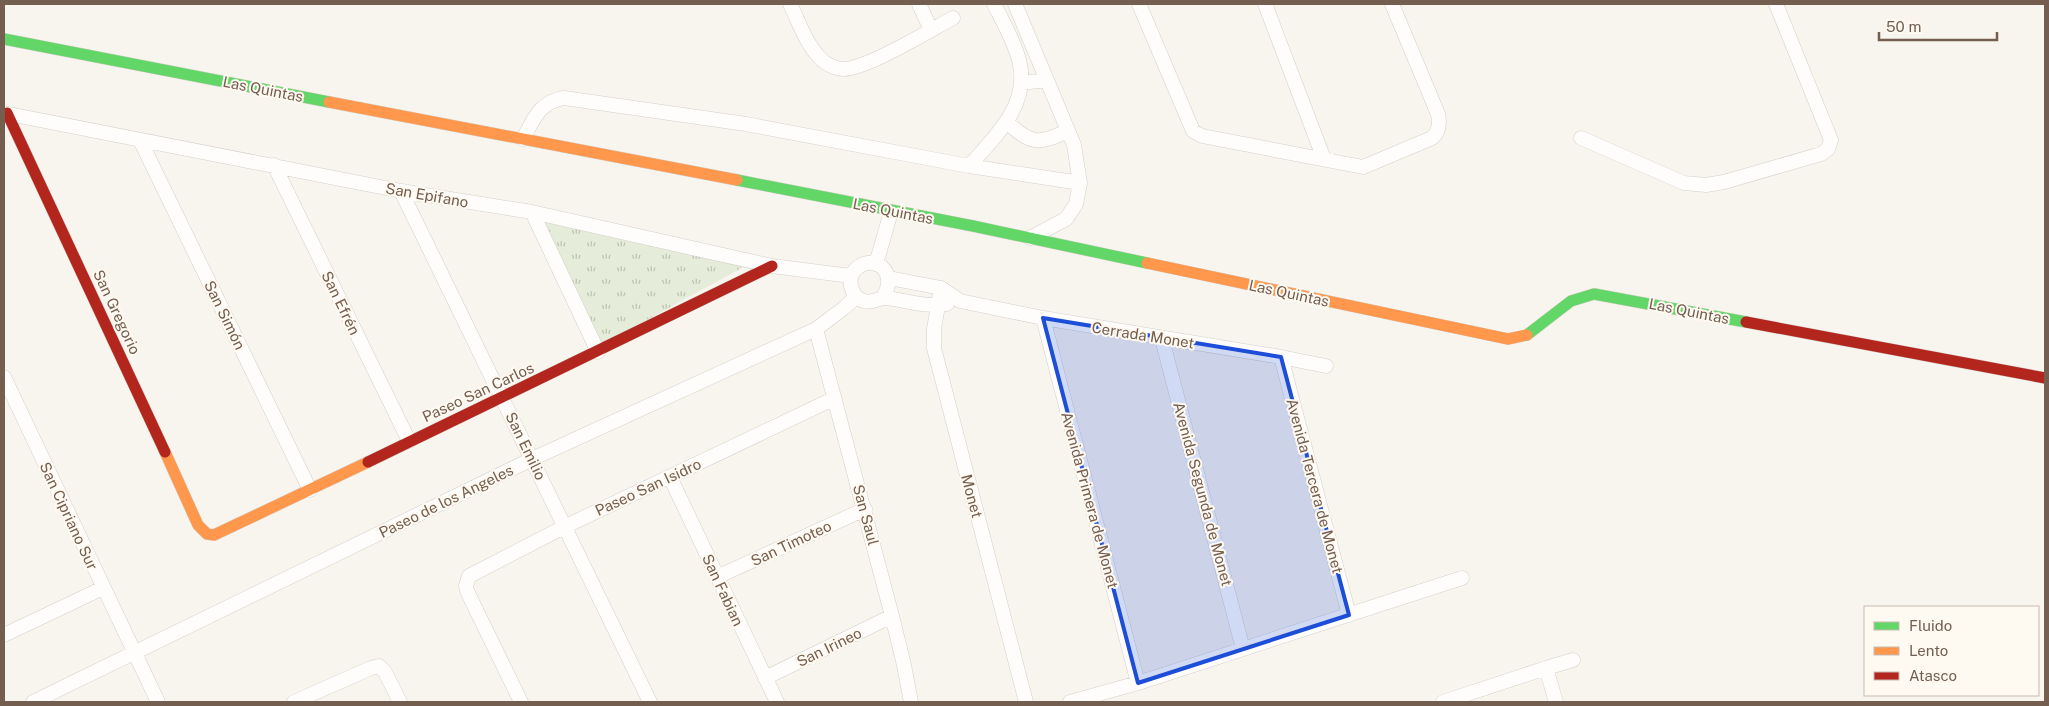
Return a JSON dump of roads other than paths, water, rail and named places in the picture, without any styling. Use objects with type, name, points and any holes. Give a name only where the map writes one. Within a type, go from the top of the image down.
[{"type":"street","points":[[790,4],[812,50],[821,60],[842,69],[853,68],[873,60],[952,18]]},
{"type":"street","points":[[919,4],[931,30]]},
{"type":"street","points":[[969,166],[1007,122],[1016,105],[1021,83],[1021,70],[1016,52],[994,4]]},
{"type":"street","points":[[1015,4],[1074,145],[1079,189],[1072,212],[1066,219],[1030,238]]},
{"type":"street","points":[[1139,4],[1193,131],[1202,136],[1359,166],[1368,166],[1432,138],[1439,125],[1438,114],[1392,4]]},
{"type":"street","points":[[1265,4],[1324,159]]},
{"type":"street","points":[[1581,138],[1684,183],[1706,185],[1724,182],[1821,154],[1828,149],[1830,140],[1776,4]]},
{"type":"street","name":"Las Quintas","points":[[4,39],[1030,238],[1508,339],[1524,337],[1546,324],[1569,302],[1580,296],[1594,294],[2045,378]]},
{"type":"street","points":[[1021,83],[1046,80]]},
{"type":"street","points":[[523,139],[543,106],[553,100],[564,98],[746,124],[969,166],[1079,189]]},
{"type":"street","name":"San Epifano","points":[[5,113],[401,191],[532,212],[772,266],[851,276]]},
{"type":"street","name":"San Gregorio","points":[[5,113],[104,319],[198,525]]},
{"type":"street","points":[[1007,122],[1023,136],[1037,141],[1048,140],[1067,131]]},
{"type":"street","name":"San Simón","points":[[140,140],[310,490]]},
{"type":"street","name":"San Efrén","points":[[274,165],[409,442]]},
{"type":"street","name":"San Emilio","points":[[401,191],[650,702]]},
{"type":"street","points":[[532,212],[598,352]]},
{"type":"street","points":[[876,264],[891,212]]},
{"type":"street","points":[[866,263],[876,264],[885,269],[889,278],[889,288],[883,297],[874,302],[865,302],[856,297],[851,287],[851,276],[856,268],[866,263]]},
{"type":"street","name":"Paseo San Carlos","points":[[198,525],[207,534],[214,535],[598,352],[772,266]]},
{"type":"street","points":[[889,278],[941,288],[960,301]]},
{"type":"street","name":"Monet","points":[[941,288],[933,339],[934,348],[1026,702]]},
{"type":"street","name":"Paseo de los Angeles","points":[[33,702],[532,459],[816,329],[856,297]]},
{"type":"street","points":[[883,297],[938,306],[960,301]]},
{"type":"street","name":"Cerrada Monet","points":[[960,301],[1043,318],[1326,366]]},
{"type":"street","name":"Avenida Primera de Monet","points":[[1043,318],[1138,682]]},
{"type":"street","name":"San Saul","points":[[816,329],[865,509],[904,665],[911,702]]},
{"type":"street","name":"Avenida Segunda de Monet","points":[[1162,338],[1243,649]]},
{"type":"street","name":"Avenida Tercera de Monet","points":[[1281,357],[1349,615]]},
{"type":"street","name":"San Cipriano Sur","points":[[4,377],[158,702]]},
{"type":"street","name":"Paseo San Isidro","points":[[521,702],[467,591],[466,580],[474,573],[564,527],[834,399]]},
{"type":"street","name":"San Fabian","points":[[670,477],[777,702]]},
{"type":"street","name":"San Timoteo","points":[[717,577],[865,509]]},
{"type":"street","points":[[1070,702],[1243,649],[1462,578]]},
{"type":"street","points":[[4,635],[103,588]]},
{"type":"street","name":"San Irineo","points":[[765,678],[892,616]]},
{"type":"street","points":[[1452,701],[1573,660]]},
{"type":"street","points":[[294,702],[379,666],[385,672],[400,702]]},
{"type":"street","points":[[1546,668],[1556,702]]}]
